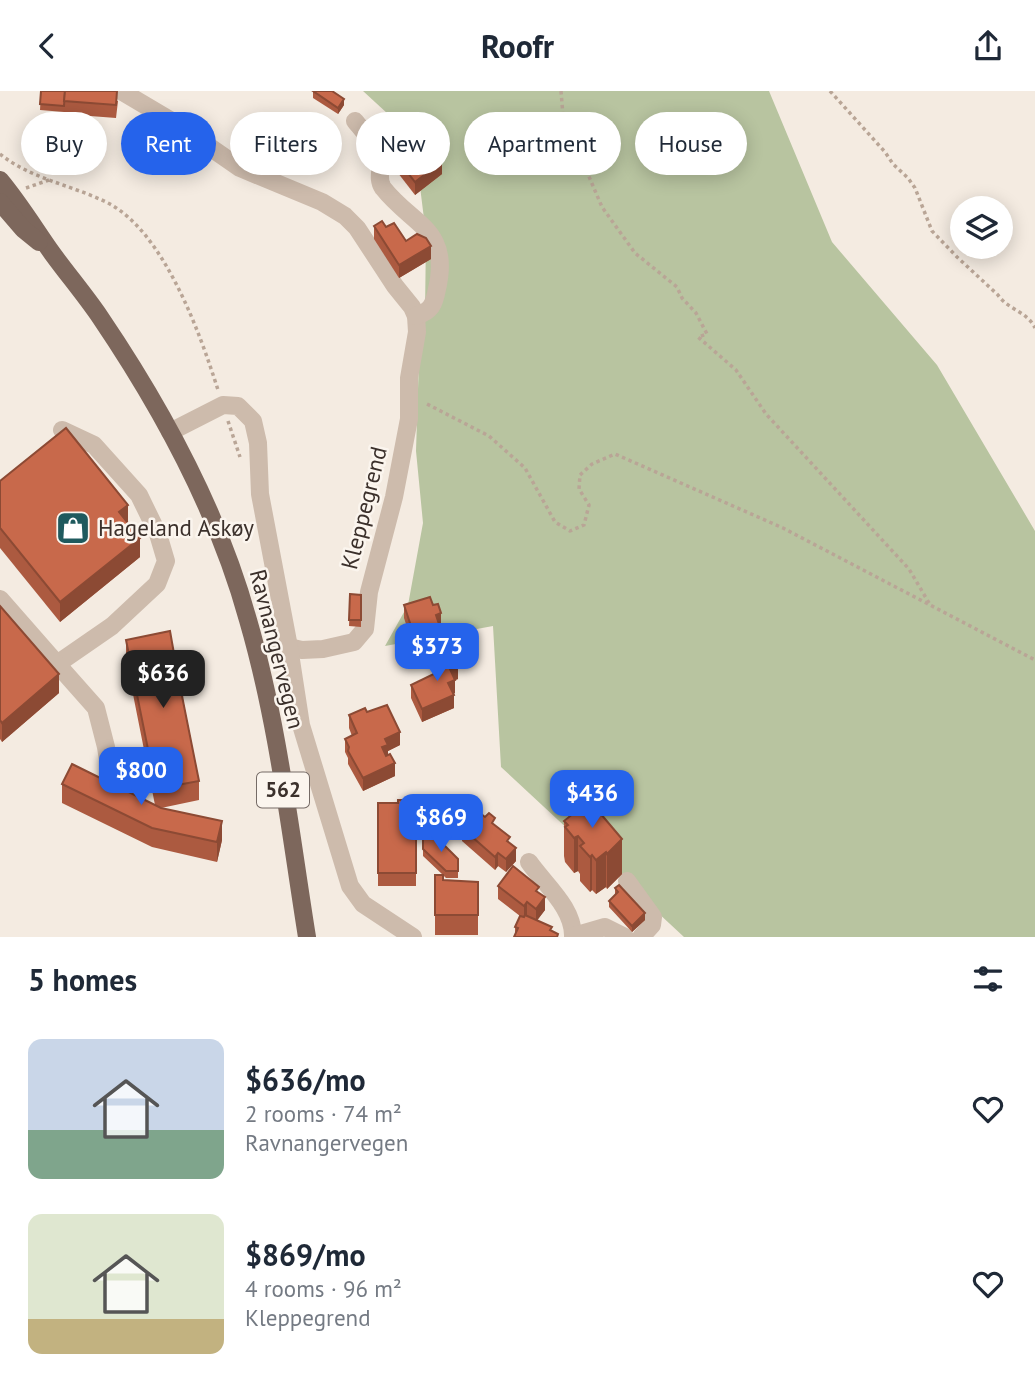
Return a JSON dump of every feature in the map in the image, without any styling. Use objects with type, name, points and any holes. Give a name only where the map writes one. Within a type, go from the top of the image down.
[{"type":"main road","name":"Ravnangervegen","points":[[0,180],[31,219],[140,380],[205,502],[248,618],[273,730],[307,937]]},
{"type":"main road","name":"Ravnangervegen","points":[[0,202],[23,229],[51,252]]},
{"type":"street","points":[[121,91],[240,168],[322,202],[345,216],[357,228],[416,316],[428,312],[434,302],[441,271],[439,251],[424,227],[383,187],[379,174],[380,155],[355,121]]},
{"type":"street","name":"Kleppegrend","points":[[284,648],[323,649],[354,642],[365,629],[369,592],[410,419],[409,378],[417,332],[416,316]]},
{"type":"street","points":[[170,432],[223,405],[238,406],[253,421],[258,443],[260,494],[284,648],[301,725],[350,886],[363,904],[412,937]]},
{"type":"street","points":[[57,664],[112,626],[157,584],[166,561],[158,534],[139,495],[94,445],[62,430]]},
{"type":"street","points":[[0,599],[96,708],[111,779]]},
{"type":"street","points":[[529,862],[565,908],[573,926],[573,937],[605,927],[625,937]]},
{"type":"street","points":[[627,881],[653,917],[652,925],[641,937]]},
{"type":"path","points":[[561,91],[563,116],[602,207],[635,253],[677,287],[707,334],[698,337],[736,370],[775,424],[909,569],[930,604]]},
{"type":"path","points":[[830,91],[908,178],[915,188],[932,230],[1002,302],[1032,321],[1035,328]]},
{"type":"path","points":[[0,154],[13,165],[119,210],[157,250],[200,339],[241,459]]},
{"type":"path","points":[[19,190],[51,180]]},
{"type":"path","points":[[409,394],[489,436],[525,468],[555,522],[570,531],[584,524],[589,505],[579,489],[580,475],[592,464],[615,454],[783,528],[1035,660]]},
{"type":"green space","points":[[363,91],[769,91],[832,242],[937,365],[1035,531],[1035,937],[684,937],[501,767],[493,626],[385,646],[408,605],[423,523],[416,451],[419,358],[425,313],[426,235],[419,175],[450,175],[450,112],[386,112]]},
{"type":"building","points":[[41,91],[65,91],[64,106],[40,104]]},
{"type":"building","points":[[65,91],[117,91],[116,105],[64,101]]},
{"type":"building","points":[[313,91],[332,91],[344,99],[338,108]]},
{"type":"building","points":[[410,175],[424,175],[415,182]]},
{"type":"building","points":[[382,221],[386,227],[394,223],[406,241],[417,234],[426,238],[431,246],[399,265],[374,226]]},
{"type":"building","points":[[66,428],[128,505],[119,512],[140,538],[60,602],[0,528],[0,481]]},
{"type":"building","points":[[350,594],[361,595],[361,620],[349,620]]},
{"type":"building","points":[[430,597],[433,605],[438,604],[441,613],[436,615],[441,630],[435,632],[438,642],[414,650],[407,630],[412,629],[404,605]]},
{"type":"building","points":[[0,606],[59,674],[2,723],[0,720]]},
{"type":"building","points":[[170,631],[176,665],[181,664],[184,680],[179,681],[199,781],[156,789],[126,640]]},
{"type":"building","points":[[451,651],[458,666],[450,669],[455,680],[448,683],[454,695],[422,709],[411,685],[440,671],[435,659]]},
{"type":"building","points":[[387,705],[400,732],[385,739],[388,745],[382,747],[386,756],[390,754],[395,763],[363,778],[348,751],[345,739],[357,733],[349,715],[365,708],[367,712]]},
{"type":"building","points":[[72,764],[161,808],[222,821],[217,842],[152,828],[62,784]]},
{"type":"building","points":[[398,800],[412,803],[416,873],[378,873],[378,803],[398,803]]},
{"type":"building","points":[[589,800],[622,839],[607,854],[606,852],[596,860],[580,846],[584,843],[578,836],[574,838],[565,827],[568,825],[564,821],[574,813],[572,811]]},
{"type":"building","points":[[476,810],[485,817],[489,813],[495,818],[492,823],[510,837],[507,841],[516,848],[506,859],[498,853],[495,857],[462,828]]},
{"type":"building","points":[[423,837],[436,837],[458,859],[458,871],[446,871],[423,849]]},
{"type":"building","points":[[513,866],[539,887],[536,891],[545,897],[536,909],[527,902],[524,906],[498,886]]},
{"type":"building","points":[[435,875],[443,875],[443,880],[478,882],[478,915],[435,915]]},
{"type":"building","points":[[619,885],[645,913],[632,926],[609,901],[618,892],[615,888]]},
{"type":"building","points":[[525,915],[552,927],[550,930],[558,934],[557,937],[514,937],[520,916]]},
{"type":"place","name":"Hageland Askøy","points":[[73,528]]}]
